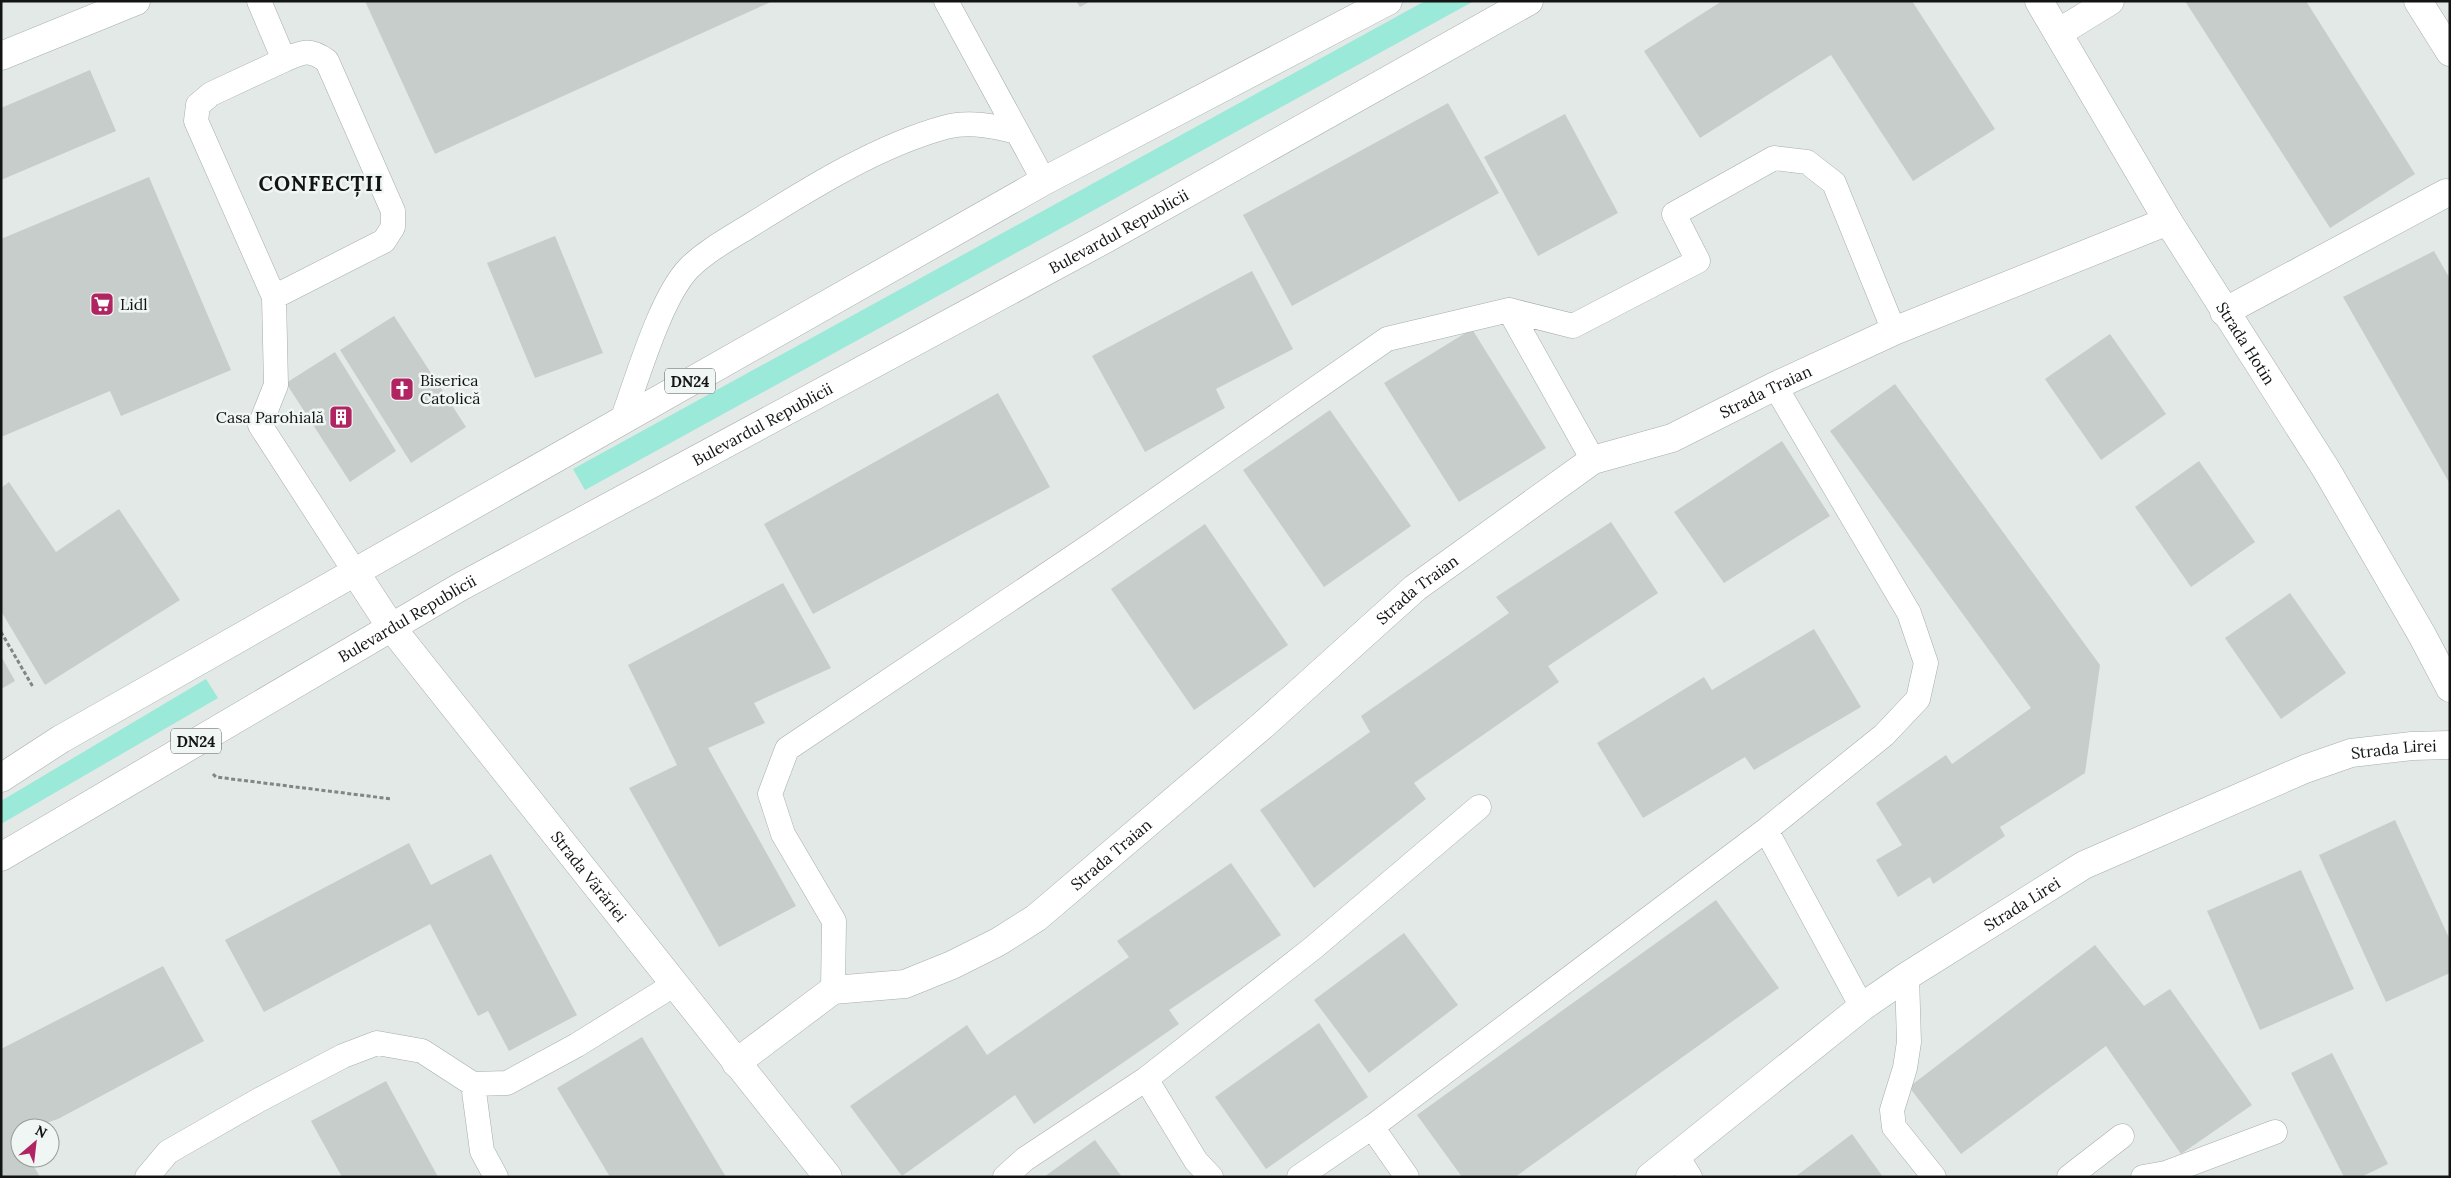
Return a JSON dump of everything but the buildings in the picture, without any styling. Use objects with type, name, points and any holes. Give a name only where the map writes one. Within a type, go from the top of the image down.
[{"type":"street","points":[[1,56],[136,1]]},
{"type":"street","name":"DN24","points":[[1,778],[61,739],[1044,180],[1388,1]]},
{"type":"street","name":"Bulevardul Republicii","points":[[1,857],[460,587],[1110,237],[1529,1]]},
{"type":"street","name":"Strada Hotin","points":[[2039,1],[2168,221],[2224,312],[2326,469],[2422,635],[2450,688]]},
{"type":"street","points":[[2058,32],[2110,1]]},
{"type":"street","points":[[2418,1],[2450,52]]},
{"type":"street","points":[[2224,312],[2446,193]]},
{"type":"street","name":"Strada Traian","points":[[833,990],[906,984],[952,965],[998,942],[1036,918],[1263,725],[1415,588],[1593,460],[1672,438],[1776,386],[1894,331],[2168,221]]},
{"type":"street","name":"Strada Vărăriei","points":[[355,572],[391,627],[828,1177]]},
{"type":"street","name":"Strada Lirei","points":[[1650,1177],[1684,1166],[1862,1007],[1907,976],[2084,864],[2305,769],[2351,753],[2412,746],[2450,745]]},
{"type":"street","points":[[736,1063],[833,990]]},
{"type":"lane","points":[[260,1],[284,60]]},
{"type":"lane","points":[[946,1],[1044,180]]},
{"type":"lane","points":[[274,298],[384,241],[393,227],[393,211],[327,61],[317,54],[305,52],[211,94],[198,105],[196,121],[274,298],[276,385],[260,425],[355,572]]},
{"type":"lane","points":[[622,420],[669,299],[688,269],[721,244],[793,198],[884,151],[948,127],[987,124],[1017,132]]},
{"type":"lane","points":[[833,990],[834,922],[783,834],[770,794],[787,749],[1094,543],[1387,339],[1509,310],[1573,326],[1698,261],[1674,214],[1774,158],[1807,162],[1834,183],[1894,331]]},
{"type":"lane","points":[[1509,310],[1593,460]]},
{"type":"lane","points":[[1299,1177],[1372,1126],[1766,830],[1884,735],[1918,699],[1926,663],[1909,613],[1776,386]]},
{"type":"lane","points":[[1005,1177],[1025,1159],[1146,1079],[1313,948],[1479,807]]},
{"type":"lane","points":[[1766,830],[1862,1007]]},
{"type":"lane","points":[[1907,976],[1909,1042],[1905,1068],[1892,1110],[1894,1127],[1934,1177]]},
{"type":"lane","points":[[147,1177],[168,1152],[259,1100],[343,1056],[378,1043],[422,1051],[473,1084],[506,1084],[577,1045],[675,984]]},
{"type":"lane","points":[[1146,1079],[1196,1161],[1211,1177]]},
{"type":"lane","points":[[473,1084],[482,1150],[496,1177]]},
{"type":"lane","points":[[1372,1126],[1407,1177]]},
{"type":"lane","points":[[2143,1177],[2166,1173],[2275,1132]]},
{"type":"lane","points":[[2069,1177],[2122,1136]]},
{"type":"path","points":[[1,632],[33,687]]},
{"type":"path","points":[[186,747],[216,777],[392,798]]},
{"type":"green space","points":[[1425,1],[1474,1],[585,490],[573,469]]},
{"type":"green space","points":[[206,679],[218,698],[1,824],[1,801]]},
{"type":"place","name":"Lidl","points":[[102,304]]},
{"type":"place","name":"Biserica Catolică","points":[[402,389]]},
{"type":"place","name":"Casa Parohială","points":[[341,417]]},
{"type":"district","name":"CONFECȚII","points":[[321,183]]}]
